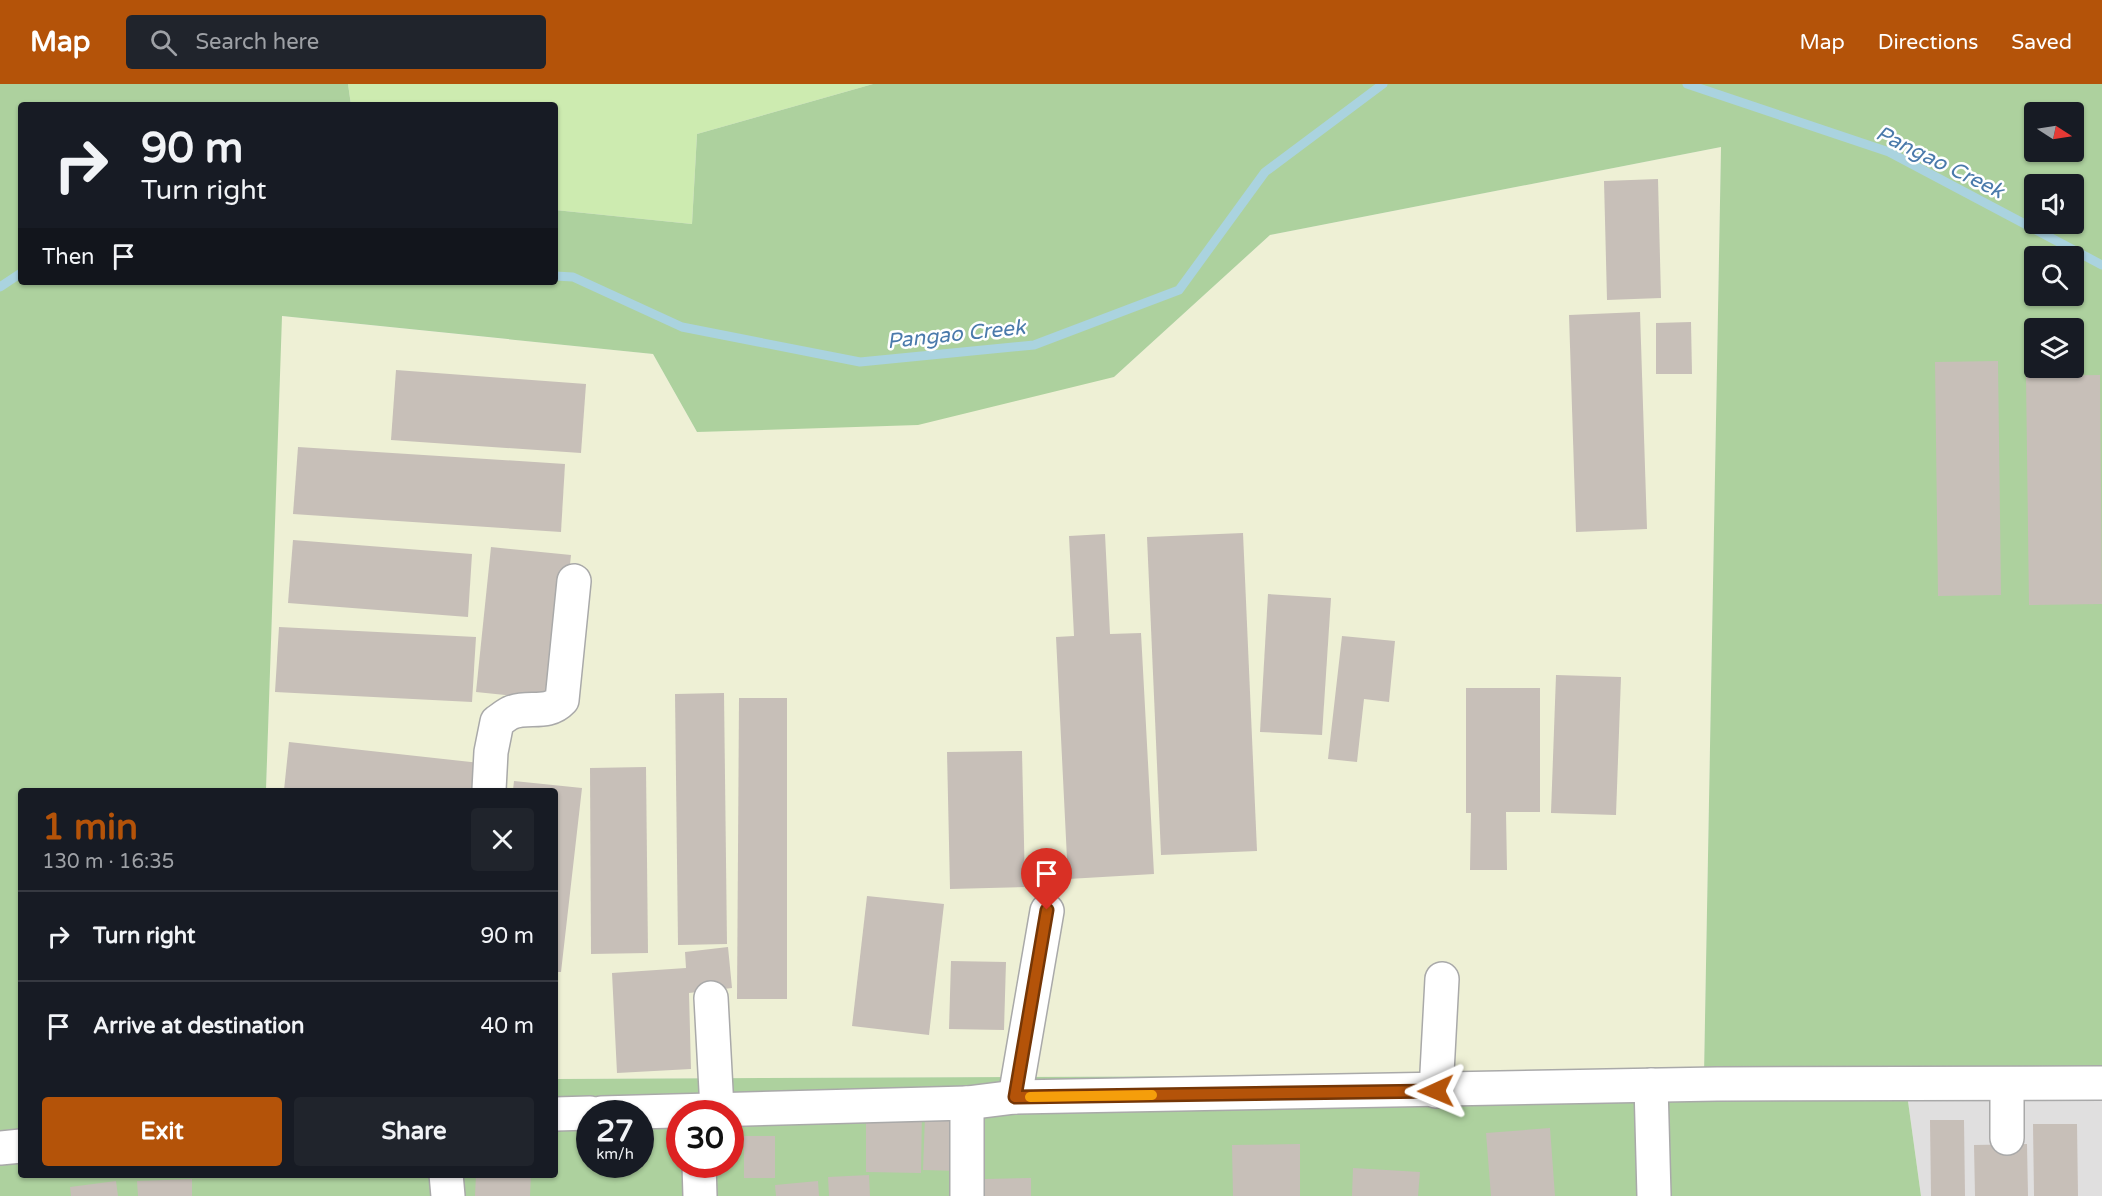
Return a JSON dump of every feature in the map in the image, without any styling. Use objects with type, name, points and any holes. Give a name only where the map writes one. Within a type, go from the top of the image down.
[{"type":"street","points":[[489,788],[491,752],[497,722],[510,712],[546,710],[556,706],[562,700],[574,581]]},
{"type":"street","points":[[1015,1097],[1047,910]]},
{"type":"street","points":[[1436,1091],[1442,980]]},
{"type":"street","points":[[704,1100],[711,998]]},
{"type":"street","points":[[744,1110],[967,1103],[1015,1097],[1436,1091],[1652,1085],[2102,1083]]},
{"type":"street","points":[[2007,1084],[2007,1138]]},
{"type":"street","points":[[1652,1085],[1654,1196]]},
{"type":"street","points":[[967,1103],[968,1196]]},
{"type":"street","points":[[558,1114],[576,1113]]},
{"type":"street","points":[[0,1148],[18,1146]]},
{"type":"street","points":[[446,1178],[448,1196]]},
{"type":"street","points":[[699,1178],[700,1196]]},
{"type":"shaded area","points":[[1907,1094],[2102,1096],[2102,1196],[1921,1196]]},
{"type":"green space","points":[[0,84],[348,84],[351,102],[18,102],[18,285],[558,285],[558,210],[692,224],[697,134],[873,84],[2102,84],[2102,1096],[1907,1094],[1921,1196],[0,1196]],"holes":[[[1721,147],[1704,1074],[558,1079],[558,1178],[18,1178],[18,788],[266,788],[282,316],[653,354],[697,432],[918,425],[1114,377],[1270,235]]]},
{"type":"green space","points":[[348,84],[873,84],[697,134],[692,224],[558,210],[558,102],[351,102]]},
{"type":"green space","points":[[1721,147],[1704,1074],[558,1079],[558,788],[266,788],[281,316],[653,354],[697,432],[1114,377],[1270,235]]},
{"type":"building","points":[[1658,179],[1661,298],[1607,300],[1604,181]]},
{"type":"building","points":[[1640,312],[1647,529],[1576,532],[1569,315]]},
{"type":"building","points":[[1691,322],[1692,374],[1656,374],[1656,323]]},
{"type":"building","points":[[1998,361],[2001,595],[1938,596],[1935,362]]},
{"type":"building","points":[[396,370],[586,384],[581,453],[391,440]]},
{"type":"building","points":[[2084,375],[2100,375],[2102,604],[2029,605],[2026,378],[2084,378]]},
{"type":"building","points":[[298,447],[565,464],[561,532],[293,514]]},
{"type":"building","points":[[1243,533],[1257,851],[1161,855],[1147,537]]},
{"type":"building","points":[[1105,534],[1110,634],[1141,633],[1154,874],[1068,879],[1056,637],[1074,636],[1069,536]]},
{"type":"building","points":[[293,540],[472,554],[468,617],[288,603]]},
{"type":"building","points":[[491,547],[571,555],[556,700],[476,692]]},
{"type":"building","points":[[1268,594],[1331,598],[1322,735],[1260,732]]},
{"type":"building","points":[[279,627],[476,637],[472,702],[275,692]]},
{"type":"building","points":[[1342,636],[1395,641],[1389,702],[1364,699],[1357,762],[1328,759]]},
{"type":"building","points":[[1556,675],[1621,677],[1616,815],[1551,813]]},
{"type":"building","points":[[1466,688],[1540,688],[1540,812],[1506,812],[1507,870],[1470,870],[1471,813],[1466,813]]},
{"type":"building","points":[[724,693],[727,944],[678,945],[675,694]]},
{"type":"building","points":[[739,698],[787,698],[787,999],[737,999]]},
{"type":"building","points":[[289,742],[480,763],[477,788],[284,788]]},
{"type":"building","points":[[1022,751],[1025,887],[950,889],[947,752]]},
{"type":"building","points":[[646,767],[648,953],[591,954],[590,768]]},
{"type":"building","points":[[514,781],[582,788],[561,972],[558,972],[558,788],[513,788]]},
{"type":"building","points":[[867,896],[944,904],[929,1035],[852,1026]]},
{"type":"building","points":[[728,947],[732,988],[689,993],[691,1069],[617,1073],[612,973],[686,968],[685,952]]},
{"type":"building","points":[[951,961],[1006,962],[1004,1030],[949,1029]]},
{"type":"building","points":[[866,1109],[922,1110],[921,1173],[866,1172]]},
{"type":"building","points":[[925,1116],[963,1118],[961,1171],[923,1170]]},
{"type":"building","points":[[1930,1120],[1964,1120],[1965,1196],[1931,1196]]},
{"type":"building","points":[[2033,1124],[2077,1124],[2078,1196],[2034,1196]]},
{"type":"building","points":[[1550,1128],[1555,1196],[1491,1196],[1486,1133]]},
{"type":"building","points":[[744,1136],[775,1136],[775,1178],[744,1178]]},
{"type":"building","points":[[1300,1144],[1300,1196],[1233,1196],[1232,1145]]},
{"type":"building","points":[[2027,1144],[2028,1196],[1975,1196],[1974,1145]]},
{"type":"building","points":[[1353,1168],[1420,1172],[1418,1196],[1352,1196]]},
{"type":"building","points":[[869,1175],[870,1196],[829,1196],[828,1177]]},
{"type":"building","points":[[476,1178],[531,1178],[530,1196],[475,1196]]},
{"type":"building","points":[[1031,1178],[1031,1196],[985,1196],[985,1179]]},
{"type":"building","points":[[192,1179],[192,1196],[138,1196],[137,1181]]},
{"type":"building","points":[[116,1181],[118,1196],[71,1196],[70,1187]]},
{"type":"building","points":[[818,1181],[819,1196],[776,1196],[775,1185]]},
{"type":"waterway","name":"Pangao Creek","points":[[558,276],[573,277],[682,327],[860,362],[1034,345],[1179,290],[1265,172],[1383,84]]},
{"type":"waterway","name":"Pangao Creek","points":[[1687,84],[1889,152],[2102,265]]},
{"type":"waterway","name":"Pangao Creek","points":[[0,287],[18,275]]},
{"type":"slow traffic","points":[[1030,1097],[1152,1095]]},
{"type":"route","points":[[1047,910],[1031,992],[1015,1097],[1436,1091]]}]
